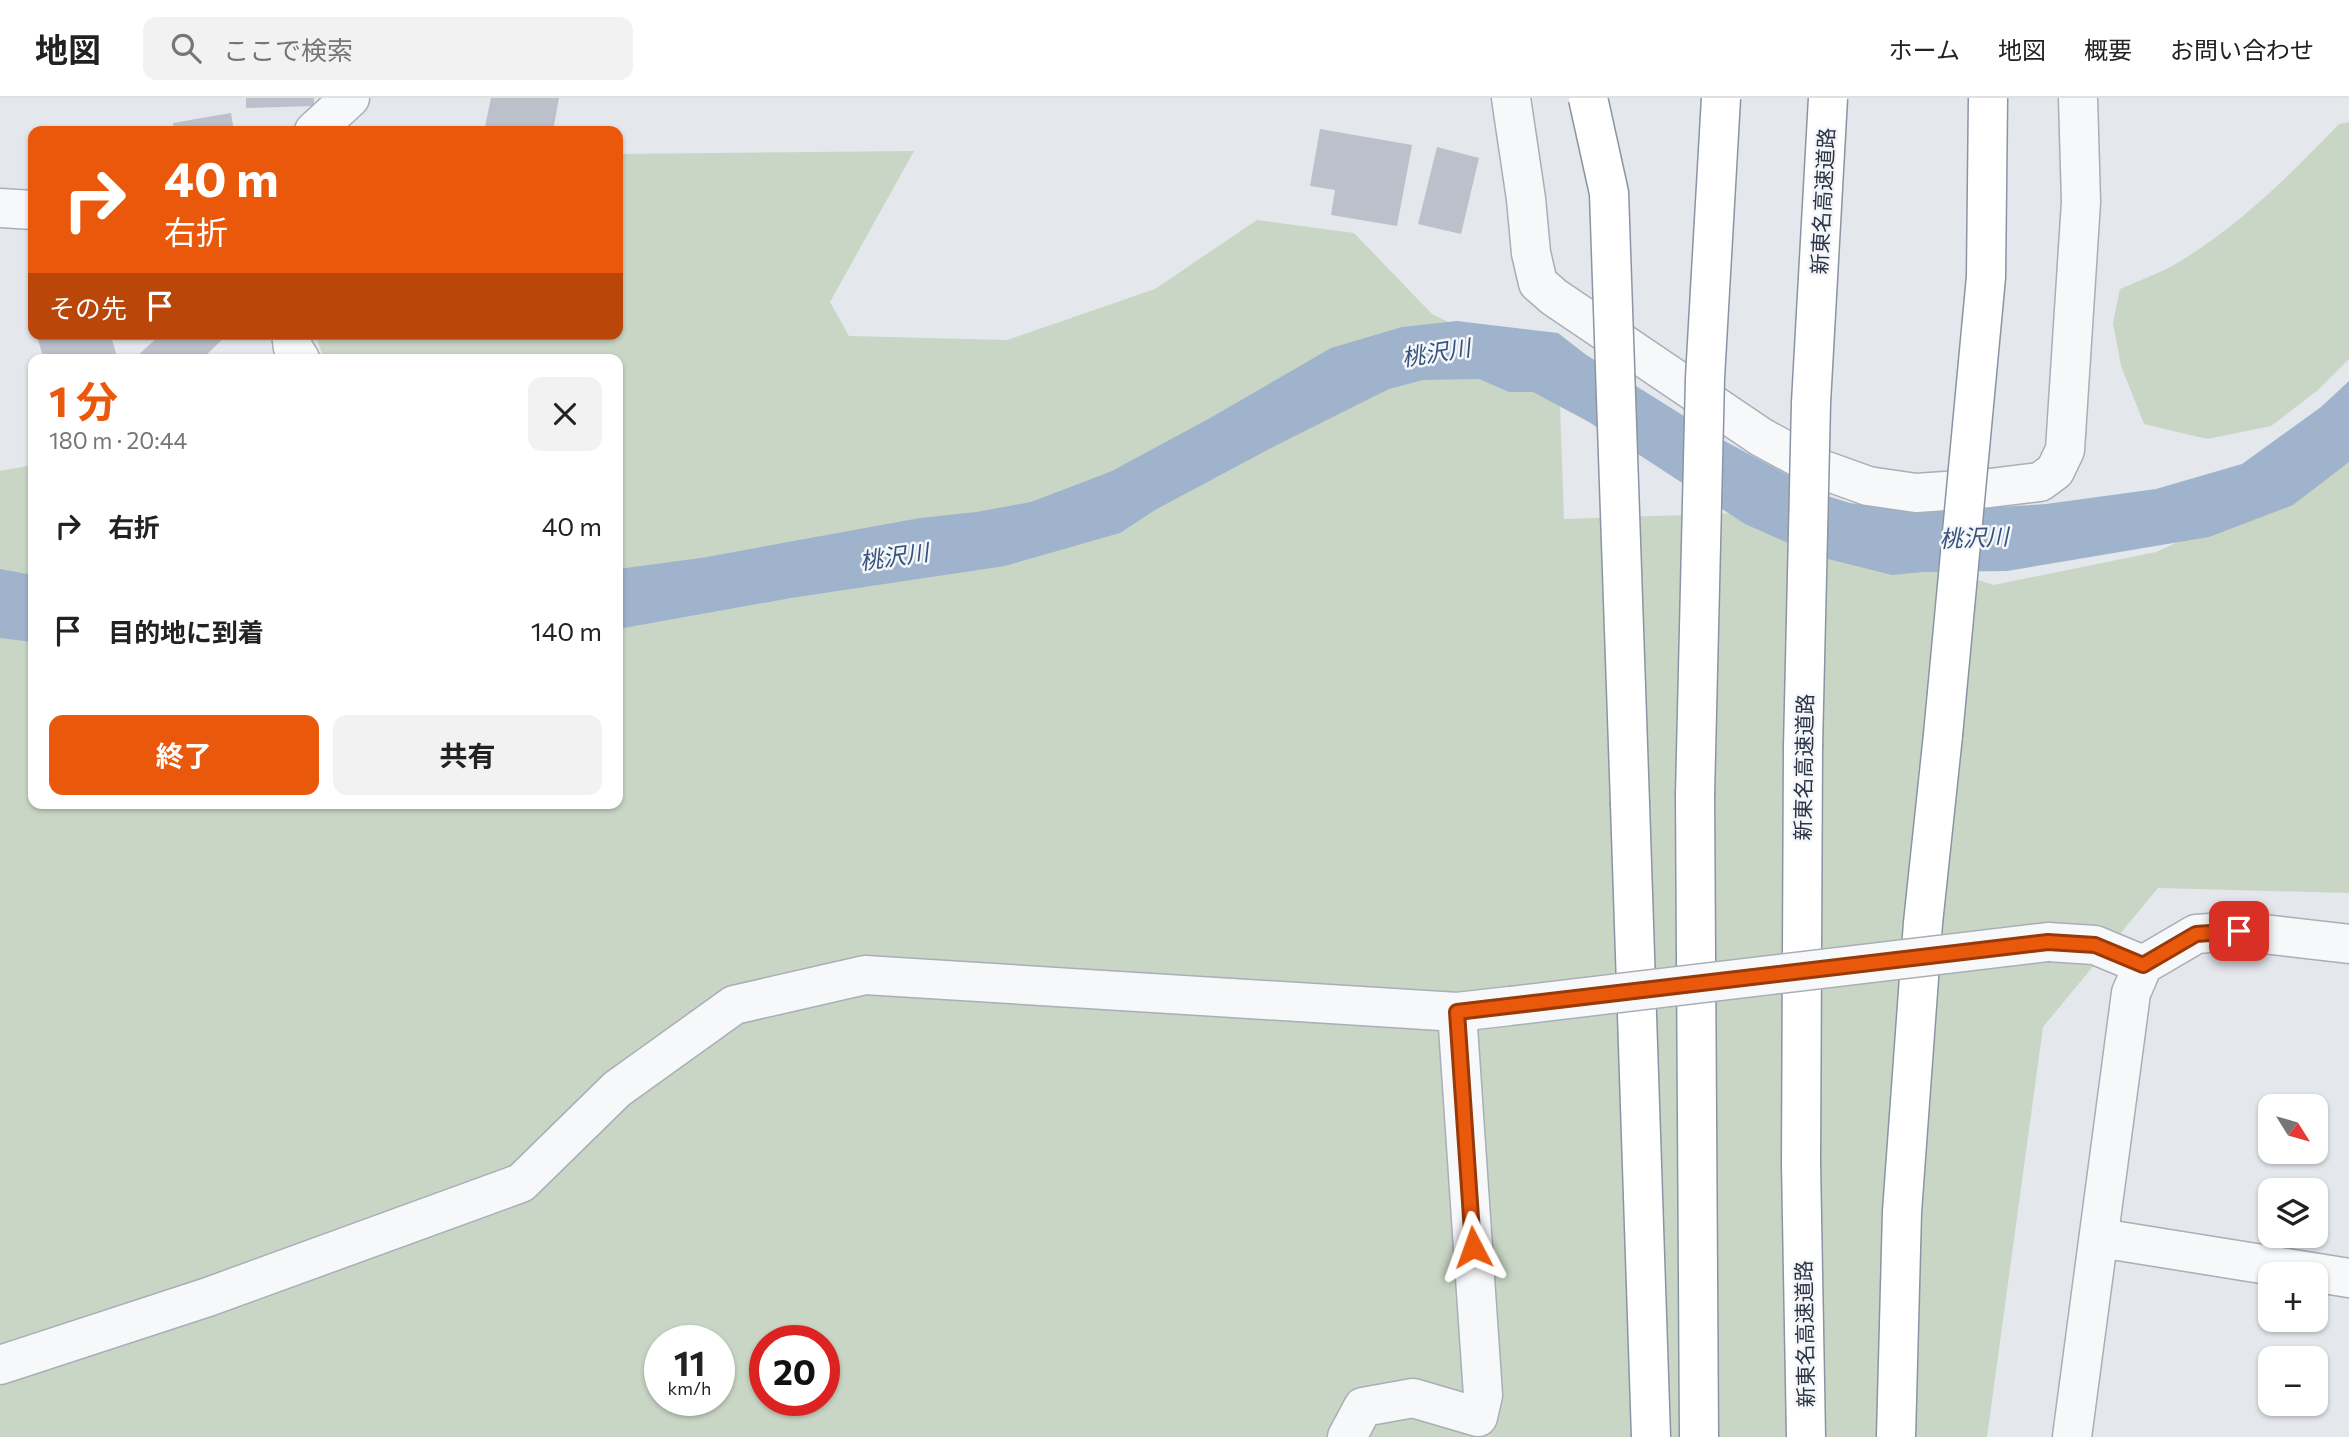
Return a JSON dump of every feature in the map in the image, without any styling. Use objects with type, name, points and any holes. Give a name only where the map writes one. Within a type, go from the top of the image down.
[{"type":"highway","points":[[1588,98],[1609,193],[1651,1437]]},
{"type":"highway","points":[[1699,1437],[1695,795],[1705,378],[1721,98]]},
{"type":"highway","name":"新東名高速道路","points":[[1806,1437],[1801,1163],[1803,747],[1811,403],[1828,98]]},
{"type":"highway","points":[[1896,1437],[1902,1212],[1923,923],[1986,277],[1988,98]]},
{"type":"street","points":[[319,126],[350,98]]},
{"type":"street","points":[[1511,98],[1531,253],[1538,283],[1554,297],[1761,437],[1818,468],[1868,486],[1916,493],[2040,482],[2055,471],[2065,450],[2081,202],[2078,98]]},
{"type":"street","points":[[0,208],[28,210]]},
{"type":"street","points":[[2072,1437],[2131,993],[2143,965],[2196,934],[2239,931],[2349,944]]},
{"type":"street","points":[[0,1365],[208,1297],[521,1183],[617,1089],[734,1005],[866,975],[1457,1012],[2048,942],[2095,945],[2143,965]]},
{"type":"street","points":[[1347,1437],[1363,1407],[1413,1398],[1478,1417],[1483,1395],[1457,1012]]},
{"type":"street","points":[[2100,1238],[2349,1278]]},
{"type":"green space","points":[[2349,122],[2349,359],[2318,390],[2271,426],[2207,439],[2144,424],[2121,366],[2113,323],[2120,289],[2172,266],[2223,232],[2283,180],[2339,124]]},
{"type":"green space","points":[[914,151],[830,302],[849,336],[1007,340],[1155,289],[1257,220],[1354,233],[1432,314],[1559,376],[1564,519],[1773,512],[1994,585],[2156,552],[2325,475],[2349,454],[2349,893],[2158,888],[2043,1027],[1987,1437],[0,1437],[0,471],[28,466],[28,809],[623,809],[623,354],[322,354],[317,340],[623,340],[623,154]]},
{"type":"water","name":"桃沢川","points":[[1457,321],[1558,333],[1585,354],[1719,438],[1827,496],[1850,503],[1923,512],[2046,504],[2156,489],[2242,464],[2321,407],[2349,381],[2349,462],[2293,505],[2209,537],[2007,571],[1892,575],[1820,557],[1745,524],[1589,422],[1533,392],[1509,392],[1479,379],[1423,380],[1389,389],[1275,446],[1155,510],[1120,533],[1005,566],[791,598],[623,628],[623,568],[701,558],[920,518],[1031,502],[1112,471],[1331,348],[1402,327]]},
{"type":"water","points":[[0,569],[28,574],[28,641],[0,638]]},
{"type":"building","points":[[246,98],[314,98],[314,106],[246,108]]},
{"type":"building","points":[[491,98],[559,98],[554,126],[485,126]]},
{"type":"building","points":[[231,113],[233,126],[173,126],[173,123]]},
{"type":"building","points":[[1320,129],[1412,145],[1397,226],[1331,215],[1335,190],[1310,186]]},
{"type":"building","points":[[1437,147],[1479,158],[1461,234],[1418,224]]},
{"type":"building","points":[[38,340],[112,340],[116,354],[42,354]]},
{"type":"building","points":[[155,340],[222,340],[207,354],[139,354]]},
{"type":"route","points":[[1473,1247],[1457,1012],[2048,942],[2095,945],[2143,965],[2196,934],[2239,931]]}]
